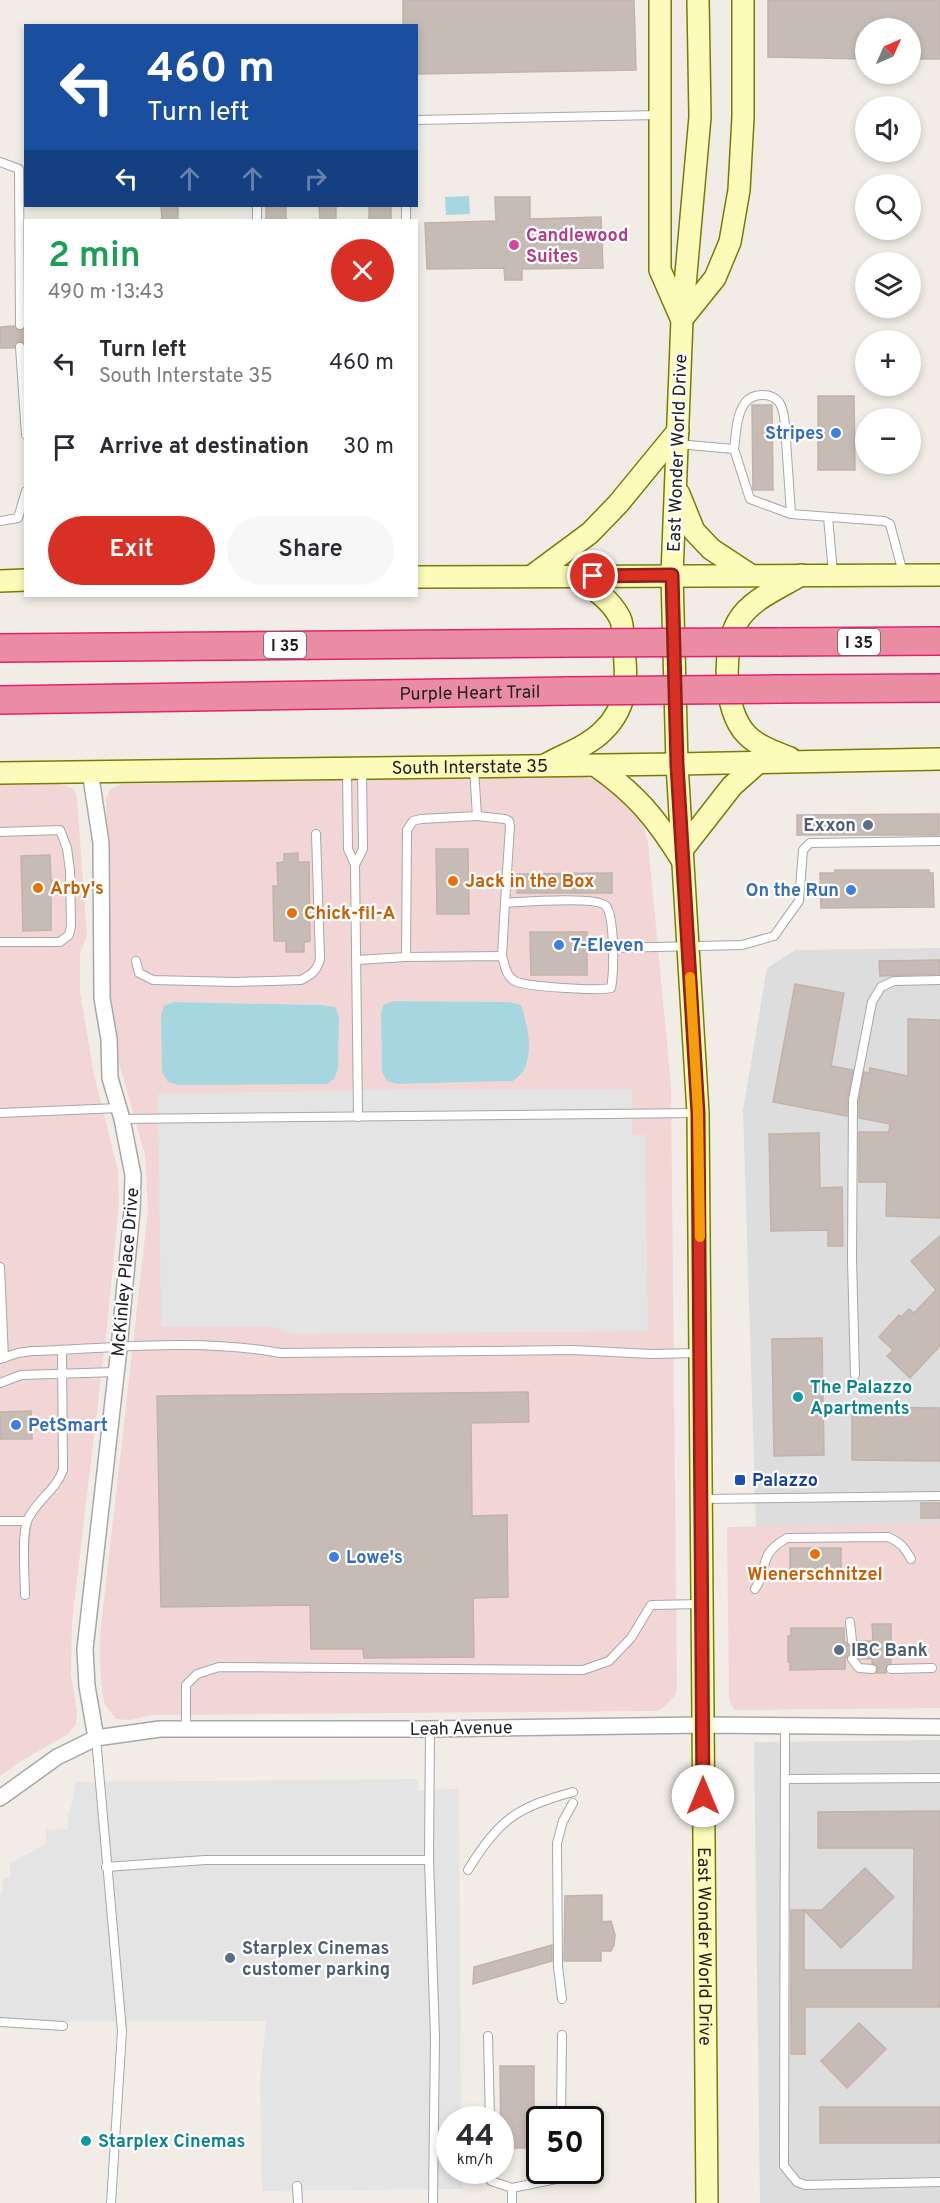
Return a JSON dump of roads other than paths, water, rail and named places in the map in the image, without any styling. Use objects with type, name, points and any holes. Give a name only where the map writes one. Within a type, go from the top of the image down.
[{"type":"highway","name":"I 35","points":[[0,648],[940,641]]},
{"type":"highway","name":"Purple Heart Trail","points":[[0,700],[940,688]]},
{"type":"main road","points":[[660,0],[660,270],[682,319],[715,278],[730,242],[738,190],[742,128],[743,0]]},
{"type":"main road","name":"East Wonder World Drive","points":[[698,0],[700,117],[682,319],[672,575],[677,765],[698,1113],[707,2203]]},
{"type":"main road","points":[[532,576],[590,533],[677,437]]},
{"type":"main road","points":[[676,488],[694,531],[711,549],[751,575]]},
{"type":"main road","points":[[418,577],[940,574]]},
{"type":"main road","points":[[795,761],[765,747],[746,734],[733,715],[728,695],[729,652],[738,621],[756,602],[802,575]]},
{"type":"main road","points":[[544,766],[588,743],[608,726],[622,706],[627,674],[621,620],[603,596],[573,576]]},
{"type":"main road","points":[[0,580],[24,580]]},
{"type":"main road","name":"South Interstate 35","points":[[0,773],[677,765],[940,759]]},
{"type":"main road","points":[[596,766],[622,784],[644,804],[683,856],[732,786],[759,762]]},
{"type":"street","name":"McKinley Place Drive","points":[[90,771],[101,843],[102,998],[109,1039],[110,1078],[133,1175],[132,1210],[119,1348],[86,1649],[87,1686],[96,1738]]},
{"type":"street","name":"Leah Avenue","points":[[0,1798],[57,1757],[96,1738],[160,1729],[430,1729],[702,1725],[940,1727]]},
{"type":"lane","points":[[418,120],[661,115]]},
{"type":"lane","points":[[0,162],[19,169],[20,325]]},
{"type":"lane","points":[[20,347],[24,406]]},
{"type":"lane","points":[[791,514],[783,412],[778,402],[770,396],[757,395],[744,404],[734,449],[750,499],[791,514],[884,521],[890,524],[903,575]]},
{"type":"lane","points":[[677,437],[734,449]]},
{"type":"lane","points":[[0,521],[18,518],[24,498]]},
{"type":"lane","points":[[828,517],[833,575]]},
{"type":"lane","points":[[474,767],[477,816]]},
{"type":"lane","points":[[354,768],[348,849],[355,866],[358,1117]]},
{"type":"lane","points":[[354,768],[363,849],[355,866]]},
{"type":"lane","points":[[406,957],[407,830],[413,821],[477,816],[505,819],[509,821],[510,826],[505,903],[502,956],[507,974],[514,981],[531,985],[611,988],[611,917],[606,906],[599,902],[505,903]]},
{"type":"lane","points":[[0,832],[60,830],[67,848],[71,914],[69,935],[60,942],[0,942]]},
{"type":"lane","points":[[136,961],[139,973],[153,980],[235,982],[301,980],[309,976],[318,967],[320,959],[316,834]]},
{"type":"lane","points":[[612,948],[742,945],[774,936],[799,901],[803,850],[810,843],[940,841]]},
{"type":"lane","points":[[357,960],[502,956]]},
{"type":"lane","points":[[855,1375],[852,1259],[853,1100],[872,1002],[880,987],[894,981],[940,980]]},
{"type":"lane","points":[[0,1113],[358,1117],[698,1113]]},
{"type":"lane","points":[[0,1267],[2,1358],[18,1353],[62,1350],[231,1346],[280,1353],[573,1350],[651,1354],[701,1353]]},
{"type":"lane","points":[[25,1595],[27,1521],[59,1482],[63,1470],[62,1350]]},
{"type":"lane","points":[[0,1383],[21,1375],[116,1372]]},
{"type":"lane","points":[[702,1498],[940,1496]]},
{"type":"lane","points":[[0,1521],[27,1521]]},
{"type":"lane","points":[[755,1589],[759,1584],[766,1557],[777,1544],[787,1538],[888,1537],[905,1548],[911,1559]]},
{"type":"lane","points":[[186,1729],[186,1685],[197,1674],[219,1667],[583,1670],[609,1661],[631,1638],[651,1605],[702,1604]]},
{"type":"lane","points":[[850,1622],[852,1641]]},
{"type":"lane","points":[[852,1659],[859,1668],[872,1669]]},
{"type":"lane","points":[[891,1669],[932,1668]]},
{"type":"lane","points":[[785,1726],[784,2166],[796,2182],[805,2185],[940,2182]]},
{"type":"lane","points":[[430,1729],[429,1860],[435,2037],[433,2203]]},
{"type":"lane","points":[[96,1738],[122,2031],[111,2203]]},
{"type":"lane","points":[[784,1779],[940,1778]]},
{"type":"lane","points":[[468,1870],[487,1840],[512,1816],[528,1806],[573,1792]]},
{"type":"lane","points":[[562,1999],[558,1967],[557,1840],[563,1821],[573,1803]]},
{"type":"lane","points":[[106,1868],[205,1860],[429,1860]]},
{"type":"lane","points":[[0,2022],[63,2026]]},
{"type":"lane","points":[[561,2106],[562,2035]]},
{"type":"lane","points":[[488,2036],[490,2106]]},
{"type":"lane","points":[[500,2184],[512,2188],[532,2184]]},
{"type":"lane","points":[[297,2186],[298,2203]]},
{"type":"lane","points":[[512,2188],[512,2203]]},
{"type":"water","points":[[469,196],[470,214],[446,215],[445,197]]},
{"type":"water","points":[[393,1001],[509,1002],[521,1005],[529,1046],[526,1066],[521,1075],[513,1081],[397,1084],[387,1081],[382,1072],[381,1014],[383,1005]]},
{"type":"water","points":[[174,1002],[335,1007],[339,1016],[338,1069],[334,1079],[327,1084],[178,1085],[168,1082],[162,1072],[161,1015],[164,1006]]},
{"type":"place","name":"Candlewood Suites","points":[[514,245]]},
{"type":"place","name":"Stripes","points":[[836,433]]},
{"type":"place","name":"Exxon","points":[[868,825]]},
{"type":"place","name":"Jack in the Box","points":[[453,881]]},
{"type":"place","name":"Arby's","points":[[38,888]]},
{"type":"place","name":"On the Run","points":[[851,890]]},
{"type":"place","name":"Chick-fil-A","points":[[292,913]]},
{"type":"place","name":"7-Eleven","points":[[559,945]]},
{"type":"place","name":"The Palazzo Apartments","points":[[798,1397]]},
{"type":"place","name":"PetSmart","points":[[16,1425]]},
{"type":"place","name":"Palazzo","points":[[740,1480]]},
{"type":"place","name":"Wienerschnitzel","points":[[815,1554]]},
{"type":"place","name":"Lowe's","points":[[334,1557]]},
{"type":"place","name":"IBC Bank","points":[[839,1650]]},
{"type":"place","name":"Starplex Cinemas customer parking","points":[[230,1958]]},
{"type":"place","name":"Starplex Cinemas","points":[[86,2141]]}]
